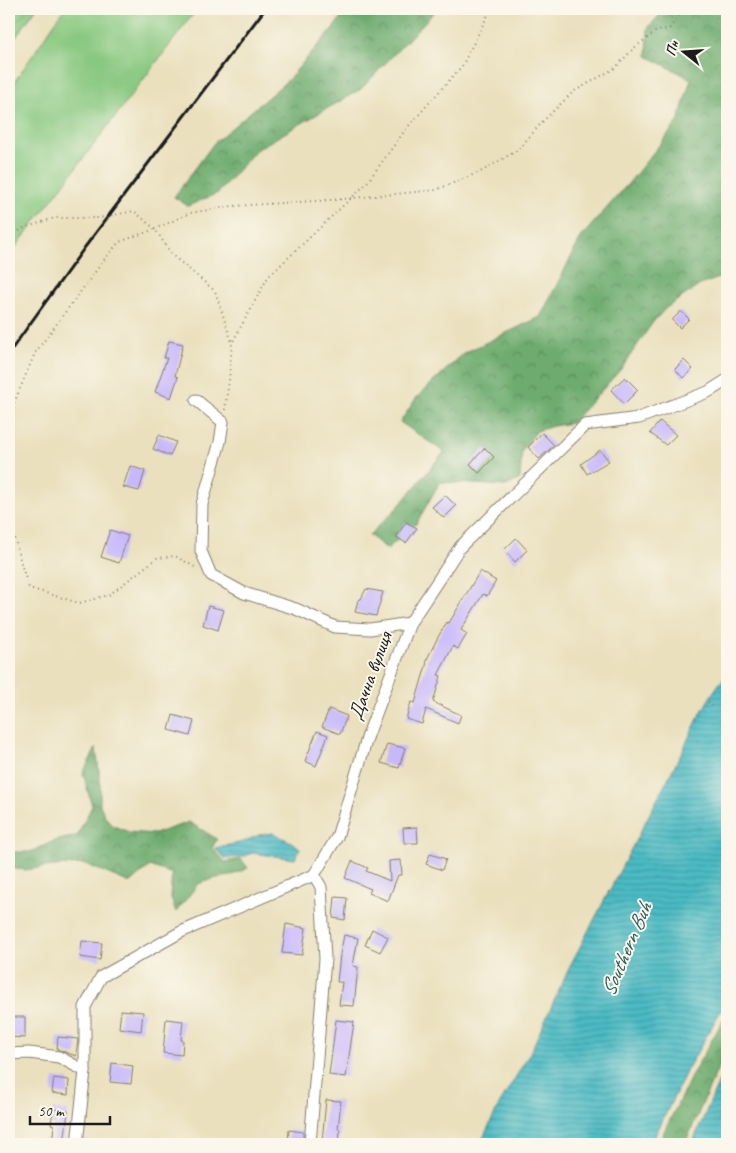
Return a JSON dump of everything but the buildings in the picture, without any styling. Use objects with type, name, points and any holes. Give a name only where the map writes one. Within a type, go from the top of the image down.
[{"type":"street","name":"Дачна вулиця","points":[[314,875],[337,838],[368,734],[410,623],[460,546],[585,425],[639,418],[708,392],[727,380]]},
{"type":"street","points":[[196,400],[223,422],[220,442],[202,504],[201,551],[211,575],[244,593],[296,609],[335,627],[370,629],[410,623]]},
{"type":"street","points":[[77,1144],[84,1072],[85,1007],[101,977],[181,932],[314,875],[321,887],[325,959],[310,1144]]},
{"type":"street","points":[[9,1054],[29,1053],[59,1057],[84,1072]]},
{"type":"path","points":[[232,343],[268,277],[349,198],[366,184],[406,129],[462,66],[491,9]]},
{"type":"path","points":[[9,472],[14,403],[35,352],[104,260],[120,242],[190,213],[232,206],[436,190],[480,172],[518,150],[544,120],[573,92],[615,68],[634,48],[656,32],[670,28],[683,9]]},
{"type":"path","points":[[9,242],[21,229],[55,218],[99,218],[134,211],[155,229],[172,255],[215,291],[232,343],[230,381],[223,422]]},
{"type":"path","points":[[9,400],[14,403]]},
{"type":"path","points":[[9,514],[29,588],[79,603],[109,595],[157,558],[175,556],[211,575]]},
{"type":"path","points":[[708,702],[712,706]]},
{"type":"path","points":[[609,892],[614,895]]},
{"type":"green space","points":[[9,9],[36,9],[9,47]]},
{"type":"green space","points":[[64,9],[197,9],[9,256],[9,90]]},
{"type":"green space","points":[[348,9],[437,9],[361,89],[257,149],[218,193],[188,206],[174,197],[214,143],[288,80]]},
{"type":"green space","points":[[665,9],[727,9],[727,275],[700,285],[666,308],[653,322],[621,369],[572,423],[537,431],[522,450],[520,479],[506,486],[440,482],[416,524],[387,549],[369,535],[398,507],[444,452],[400,422],[417,397],[464,353],[540,317],[582,236],[628,184],[678,122],[691,79],[647,56],[648,28]]},
{"type":"green space","points":[[96,748],[100,779],[100,805],[106,818],[114,826],[129,832],[154,834],[189,822],[217,839],[212,848],[225,862],[241,859],[248,868],[230,876],[198,884],[176,912],[170,896],[172,874],[150,866],[130,883],[85,864],[25,870],[9,868],[9,852],[30,852],[54,841],[77,836],[92,806],[83,773]]},
{"type":"green space","points":[[727,1013],[727,1047],[685,1144],[658,1144],[693,1073]]},
{"type":"water","name":"Southern Buh","points":[[727,674],[727,1000],[687,1070],[651,1144],[480,1144],[499,1105],[530,1053],[572,962],[697,720]]},
{"type":"water","points":[[273,833],[300,848],[295,859],[252,853],[243,857],[224,858],[215,848],[243,842],[259,835]]},
{"type":"water","points":[[727,1063],[727,1144],[692,1144]]},
{"type":"railway","points":[[9,353],[85,247],[265,9]]}]
